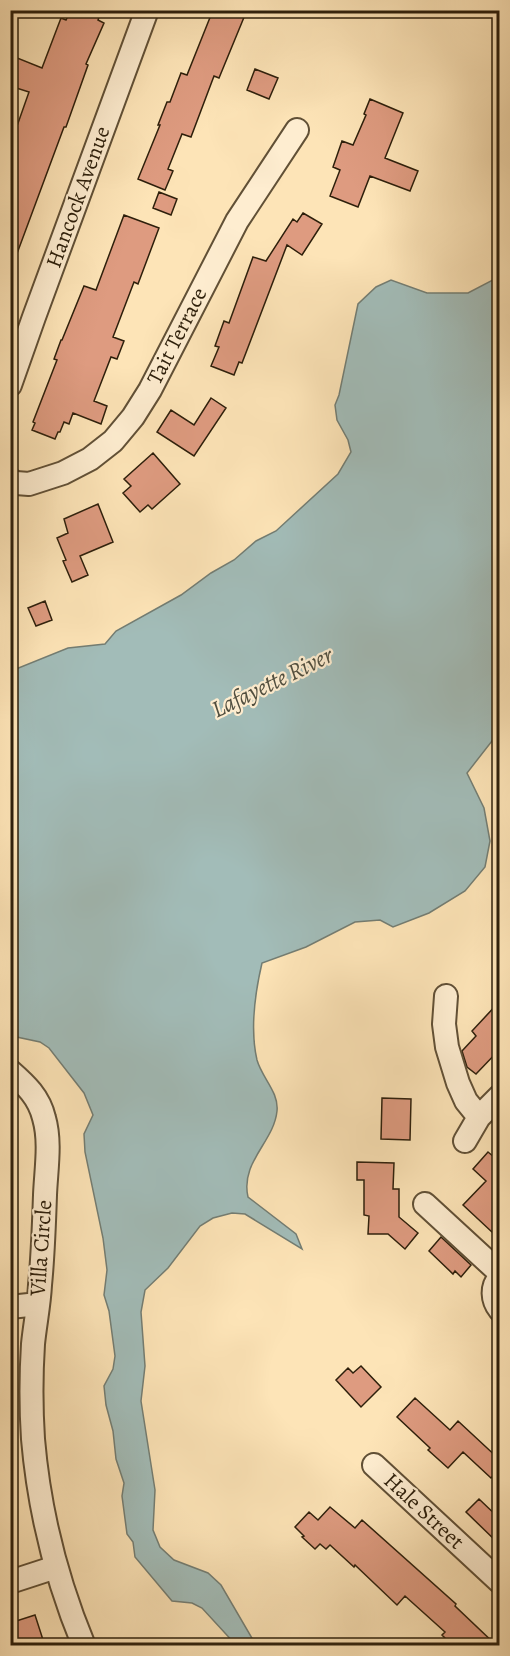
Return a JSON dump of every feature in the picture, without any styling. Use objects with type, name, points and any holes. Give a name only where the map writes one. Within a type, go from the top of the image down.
[{"type":"street","name":"Hancock Avenue","points":[[10,385],[147,10]]},
{"type":"street","name":"Tait Terrace","points":[[10,480],[29,484],[63,473],[90,459],[113,441],[133,417],[150,390],[237,221],[297,130]]},
{"type":"street","points":[[446,996],[444,1024],[447,1047],[466,1101],[479,1117]]},
{"type":"street","name":"Villa Circle","points":[[10,1071],[28,1087],[39,1102],[45,1120],[47,1139],[45,1202],[33,1345],[33,1441],[56,1567],[70,1612],[84,1646]]},
{"type":"street","points":[[465,1141],[479,1117],[500,1096]]},
{"type":"street","points":[[426,1204],[500,1275],[493,1294],[497,1306]]},
{"type":"street","points":[[10,1307],[38,1304]]},
{"type":"street","name":"Hale Street","points":[[374,1466],[500,1582]]},
{"type":"street","points":[[10,1582],[56,1567]]},
{"type":"water","name":"Lafayette River","points":[[499,272],[499,732],[467,773],[484,808],[490,841],[485,867],[465,891],[429,913],[393,927],[380,920],[355,922],[306,947],[262,963],[254,1012],[255,1048],[259,1067],[273,1091],[277,1111],[275,1122],[249,1173],[248,1197],[296,1234],[302,1249],[245,1214],[232,1213],[213,1218],[200,1226],[168,1268],[145,1290],[141,1312],[145,1366],[141,1401],[155,1490],[153,1530],[160,1547],[174,1560],[208,1573],[221,1585],[256,1645],[236,1645],[202,1608],[192,1603],[172,1601],[135,1557],[133,1542],[127,1534],[122,1496],[124,1483],[116,1459],[104,1386],[113,1369],[115,1356],[109,1311],[104,1295],[107,1270],[103,1238],[85,1152],[84,1134],[93,1115],[84,1093],[49,1048],[40,1042],[11,1035],[11,671],[68,648],[105,644],[116,631],[181,595],[211,573],[234,560],[256,541],[276,531],[338,474],[351,452],[348,440],[337,420],[335,405],[358,304],[376,287],[391,280],[427,293],[468,293],[493,280]]},
{"type":"building","points":[[71,10],[81,10],[99,17],[98,20],[104,23],[86,64],[88,65],[66,127],[64,127],[12,267],[10,267],[10,123],[17,126],[29,92],[10,86],[10,55],[42,68],[61,18],[66,20]]},
{"type":"building","points":[[213,10],[247,10],[219,78],[214,76],[191,137],[182,134],[168,169],[173,171],[165,190],[138,179],[167,102],[170,102],[181,73],[187,75]]},
{"type":"building","points":[[255,69],[278,78],[269,99],[247,90]]},
{"type":"building","points":[[370,99],[403,113],[385,158],[418,171],[410,191],[370,176],[358,207],[330,196],[340,170],[333,167],[342,141],[353,145]]},
{"type":"building","points":[[159,192],[177,199],[171,215],[153,208]]},
{"type":"building","points":[[303,213],[322,224],[302,255],[287,245],[242,363],[239,362],[234,375],[211,366],[219,347],[215,346],[224,321],[229,323],[253,257],[266,261],[293,219],[297,222]]},
{"type":"building","points":[[124,215],[159,228],[138,284],[134,282],[113,337],[124,341],[117,359],[111,357],[94,401],[107,406],[101,424],[73,413],[69,424],[64,422],[55,439],[32,430],[35,423],[33,422],[57,360],[54,359],[61,340],[84,286],[96,290]]},
{"type":"building","points":[[211,398],[226,408],[194,456],[157,432],[171,410],[194,425]]},
{"type":"building","points":[[153,453],[180,484],[152,509],[148,505],[140,512],[123,493],[131,486],[124,479]]},
{"type":"building","points":[[98,504],[113,542],[80,556],[88,575],[72,582],[57,538],[68,533],[64,519]]},
{"type":"building","points":[[45,601],[52,620],[36,626],[28,608]]},
{"type":"building","points":[[500,1001],[500,1049],[476,1074],[467,1067],[462,1051],[476,1036],[472,1031]]},
{"type":"building","points":[[382,1098],[411,1099],[410,1140],[381,1139]]},
{"type":"building","points":[[488,1152],[500,1162],[500,1237],[463,1205],[486,1181],[473,1169]]},
{"type":"building","points":[[357,1162],[394,1163],[393,1189],[399,1189],[399,1217],[418,1233],[405,1249],[388,1234],[368,1234],[369,1216],[364,1215],[364,1180],[357,1180]]},
{"type":"building","points":[[441,1237],[471,1265],[461,1277],[455,1271],[453,1274],[429,1251]]},
{"type":"building","points":[[361,1366],[381,1387],[361,1407],[336,1380],[348,1368],[353,1373]]},
{"type":"building","points":[[415,1398],[450,1430],[458,1421],[500,1460],[500,1469],[491,1478],[463,1452],[448,1468],[397,1417]]},
{"type":"building","points":[[479,1499],[500,1519],[500,1545],[466,1512]]},
{"type":"building","points":[[330,1507],[355,1528],[362,1520],[456,1604],[455,1606],[497,1646],[453,1646],[442,1635],[445,1632],[405,1596],[397,1605],[330,1545],[326,1549],[320,1544],[315,1549],[295,1527],[309,1512],[318,1520]]},
{"type":"building","points":[[35,1615],[45,1646],[10,1646],[10,1623]]}]
